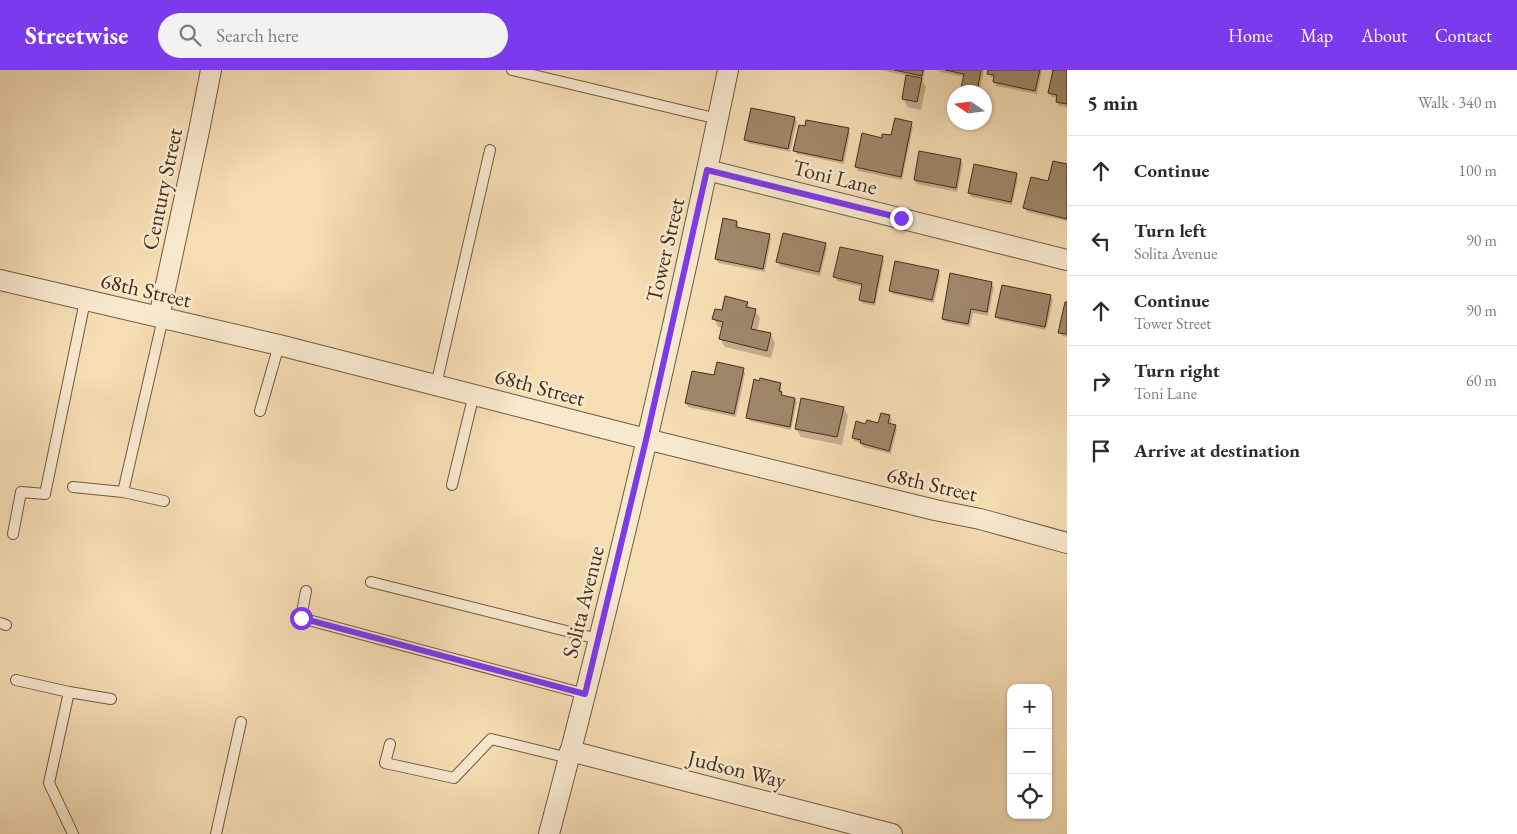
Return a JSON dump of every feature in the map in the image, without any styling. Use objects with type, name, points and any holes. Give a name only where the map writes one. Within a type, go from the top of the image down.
[{"type":"street","name":"Century Street","points":[[161,317],[211,70]]},
{"type":"street","name":"Tower Street","points":[[646,440],[728,70]]},
{"type":"street","name":"Toni Lane","points":[[707,170],[1067,260]]},
{"type":"street","name":"68th Street","points":[[0,280],[279,345],[646,440],[935,510],[980,519],[1067,543]]},
{"type":"street","name":"Solita Avenue","points":[[549,834],[570,755],[646,440]]},
{"type":"street","name":"Judson Way","points":[[570,755],[892,834]]},
{"type":"lane","points":[[512,70],[718,119]]},
{"type":"lane","points":[[436,385],[490,150]]},
{"type":"lane","points":[[13,534],[21,492],[45,494],[85,301]]},
{"type":"lane","points":[[123,492],[161,317]]},
{"type":"lane","points":[[260,411],[279,345]]},
{"type":"lane","points":[[452,484],[474,394]]},
{"type":"lane","points":[[73,487],[123,492],[164,502]]},
{"type":"lane","points":[[371,582],[598,639]]},
{"type":"lane","points":[[306,590],[301,618],[585,694]]},
{"type":"lane","points":[[16,680],[111,699]]},
{"type":"lane","points":[[69,692],[49,784],[74,834]]},
{"type":"lane","points":[[216,834],[241,722]]},
{"type":"lane","points":[[390,744],[386,763],[454,778],[491,739],[570,755]]},
{"type":"building","points":[[894,70],[923,70],[922,76]]},
{"type":"building","points":[[945,70],[981,70],[978,85],[962,85],[964,74]]},
{"type":"building","points":[[988,70],[1040,70],[1035,91],[993,82],[994,75],[987,74]]},
{"type":"building","points":[[1053,70],[1067,70],[1067,104],[1056,102],[1057,95],[1048,93]]},
{"type":"building","points":[[906,75],[922,78],[917,102],[902,99]]},
{"type":"building","points":[[751,108],[795,117],[788,149],[744,140]]},
{"type":"building","points":[[895,118],[912,122],[901,177],[855,167],[862,133],[882,138],[882,134],[891,135]]},
{"type":"building","points":[[806,120],[849,128],[842,161],[793,151],[799,125],[805,126]]},
{"type":"building","points":[[919,151],[961,159],[956,188],[914,180]]},
{"type":"building","points":[[1053,161],[1067,164],[1067,219],[1023,208],[1031,177],[1048,181]]},
{"type":"building","points":[[974,164],[1017,173],[1011,202],[968,193]]},
{"type":"building","points":[[723,218],[737,221],[736,227],[770,234],[763,269],[715,259]]},
{"type":"building","points":[[783,233],[826,243],[819,272],[776,262]]},
{"type":"building","points":[[840,247],[883,256],[874,303],[859,300],[862,284],[833,277]]},
{"type":"building","points":[[895,261],[939,270],[932,300],[889,291]]},
{"type":"building","points":[[950,273],[992,282],[987,312],[971,309],[968,324],[942,319]]},
{"type":"building","points":[[1002,285],[1051,295],[1045,327],[995,317]]},
{"type":"building","points":[[725,296],[748,302],[746,307],[756,309],[751,329],[771,333],[767,351],[719,339],[723,322],[712,319],[715,309],[722,310]]},
{"type":"building","points":[[1065,302],[1067,302],[1067,334],[1058,333]]},
{"type":"building","points":[[717,362],[744,368],[734,414],[685,403],[692,371],[714,375]]},
{"type":"building","points":[[760,378],[781,383],[779,391],[782,392],[781,395],[795,398],[790,427],[746,418],[754,379],[759,381]]},
{"type":"building","points":[[801,398],[844,407],[837,437],[795,429]]},
{"type":"building","points":[[881,413],[890,415],[888,423],[896,425],[889,451],[860,443],[861,440],[852,438],[856,421],[865,424],[867,420],[878,423]]},
{"type":"route","points":[[301,618],[585,694],[646,440],[707,170],[901,218]]}]
